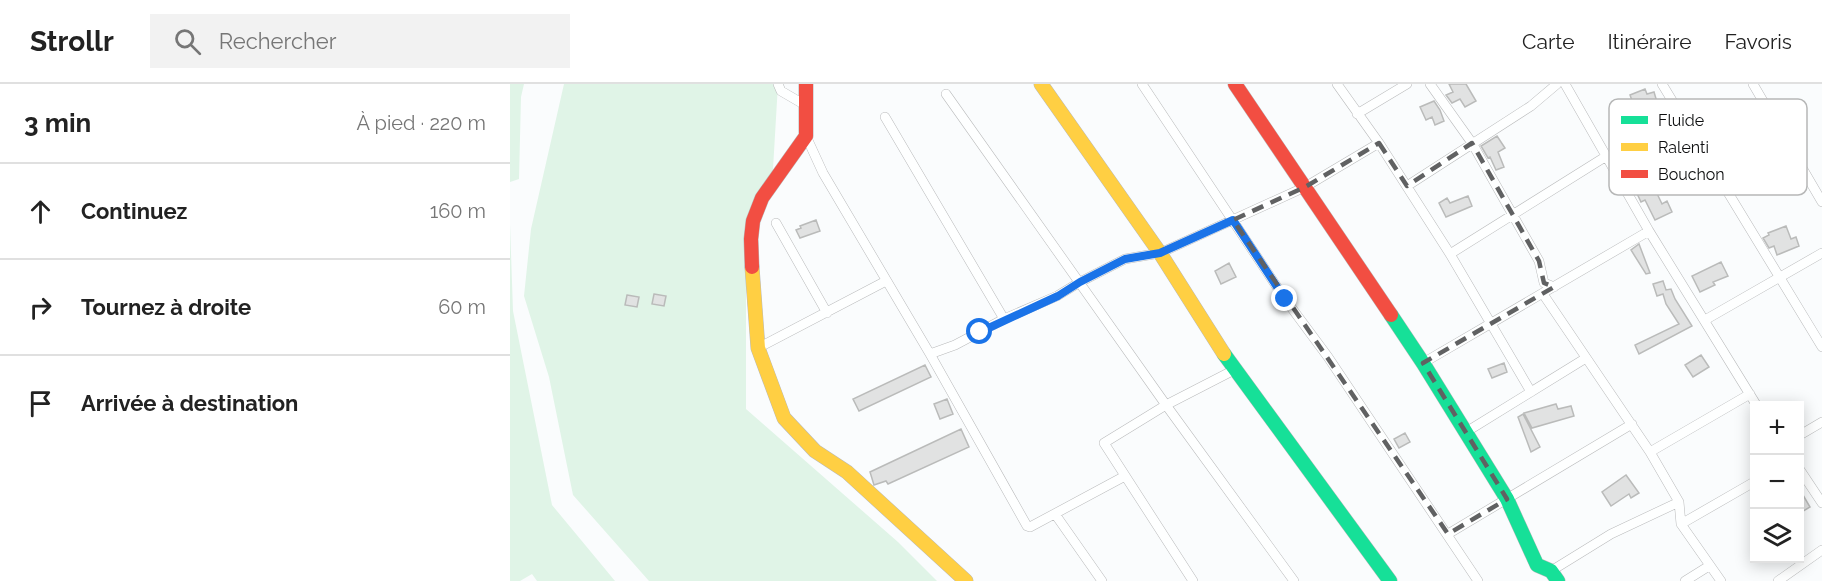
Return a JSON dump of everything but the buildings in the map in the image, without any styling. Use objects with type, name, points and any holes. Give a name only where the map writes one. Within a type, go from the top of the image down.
[{"type":"street","points":[[778,84],[780,91],[805,105]]},
{"type":"street","points":[[806,84],[806,136],[823,173],[930,354],[1027,526],[1030,527],[1125,476]]},
{"type":"street","points":[[1041,84],[1160,253],[1234,370],[1390,581]]},
{"type":"street","points":[[1142,84],[1285,299],[1328,357],[1478,581]]},
{"type":"street","points":[[1235,84],[1423,363],[1507,499],[1537,565],[1554,576],[1611,534],[1679,502]]},
{"type":"street","points":[[1337,84],[1379,143],[1450,254],[1531,392]]},
{"type":"street","points":[[1357,114],[1407,84]]},
{"type":"street","points":[[1430,84],[1472,143],[1539,261],[1544,284],[1554,287]]},
{"type":"street","points":[[1407,186],[1531,106],[1557,84]]},
{"type":"street","points":[[1565,84],[1609,164]]},
{"type":"street","points":[[1662,84],[1671,99]]},
{"type":"street","points":[[1753,84],[1762,99]]},
{"type":"street","points":[[946,94],[1166,405],[1294,581]]},
{"type":"street","points":[[885,117],[1004,319]]},
{"type":"street","points":[[806,136],[762,198],[753,221],[751,239],[758,348],[778,406],[784,418],[815,451],[847,472],[966,581]]},
{"type":"street","points":[[930,354],[1058,296],[1125,259],[1160,253],[1305,187],[1379,143]]},
{"type":"street","points":[[1450,254],[1605,157]]},
{"type":"street","points":[[1807,176],[1822,202]]},
{"type":"street","points":[[1628,195],[1754,401]]},
{"type":"street","points":[[1730,195],[1822,347]]},
{"type":"street","points":[[776,224],[827,313]]},
{"type":"street","points":[[1423,363],[1649,231]]},
{"type":"street","points":[[1705,320],[1822,253]]},
{"type":"street","points":[[758,348],[886,282]]},
{"type":"street","points":[[1543,294],[1650,452],[1679,502],[1682,524],[1721,581]]},
{"type":"street","points":[[1466,432],[1586,358]]},
{"type":"street","points":[[1193,581],[1104,443],[1166,405],[1234,370]]},
{"type":"street","points":[[1650,452],[1750,394]]},
{"type":"street","points":[[1804,433],[1822,422]]},
{"type":"street","points":[[1448,534],[1632,424]]},
{"type":"street","points":[[1804,476],[1822,503]]},
{"type":"street","points":[[1682,524],[1750,485]]},
{"type":"street","points":[[1055,514],[1102,581]]},
{"type":"street","points":[[1778,581],[1822,550]]},
{"type":"street","points":[[1685,581],[1709,566]]},
{"type":"highlighted area","points":[[1379,143],[1407,186],[1472,143],[1539,261],[1544,283],[1554,287],[1423,363],[1507,499],[1448,534],[1233,220],[1305,187]]},
{"type":"green space","points":[[510,84],[524,84],[521,97],[519,179],[510,182]]},
{"type":"green space","points":[[564,84],[778,84],[773,169],[746,268],[746,409],[898,542],[937,581],[649,581],[573,495],[549,377],[524,296],[531,229]]},
{"type":"green space","points":[[510,224],[513,311],[552,505],[615,581],[537,581],[532,574],[520,581],[510,581]]},
{"type":"traffic: fast","points":[[1391,315],[1507,499],[1537,565],[1551,571],[1558,581]]},
{"type":"traffic: fast","points":[[1224,354],[1390,581]]},
{"type":"traffic: slow","points":[[1041,84],[1160,253],[1224,354]]},
{"type":"traffic: slow","points":[[752,267],[758,348],[784,418],[815,451],[847,472],[966,581]]},
{"type":"traffic: jam","points":[[752,267],[753,221],[762,198],[806,136],[806,84]]},
{"type":"traffic: jam","points":[[1235,84],[1391,315]]},
{"type":"route","points":[[980,332],[1058,296],[1125,259],[1160,253],[1233,220],[1285,299]]}]
